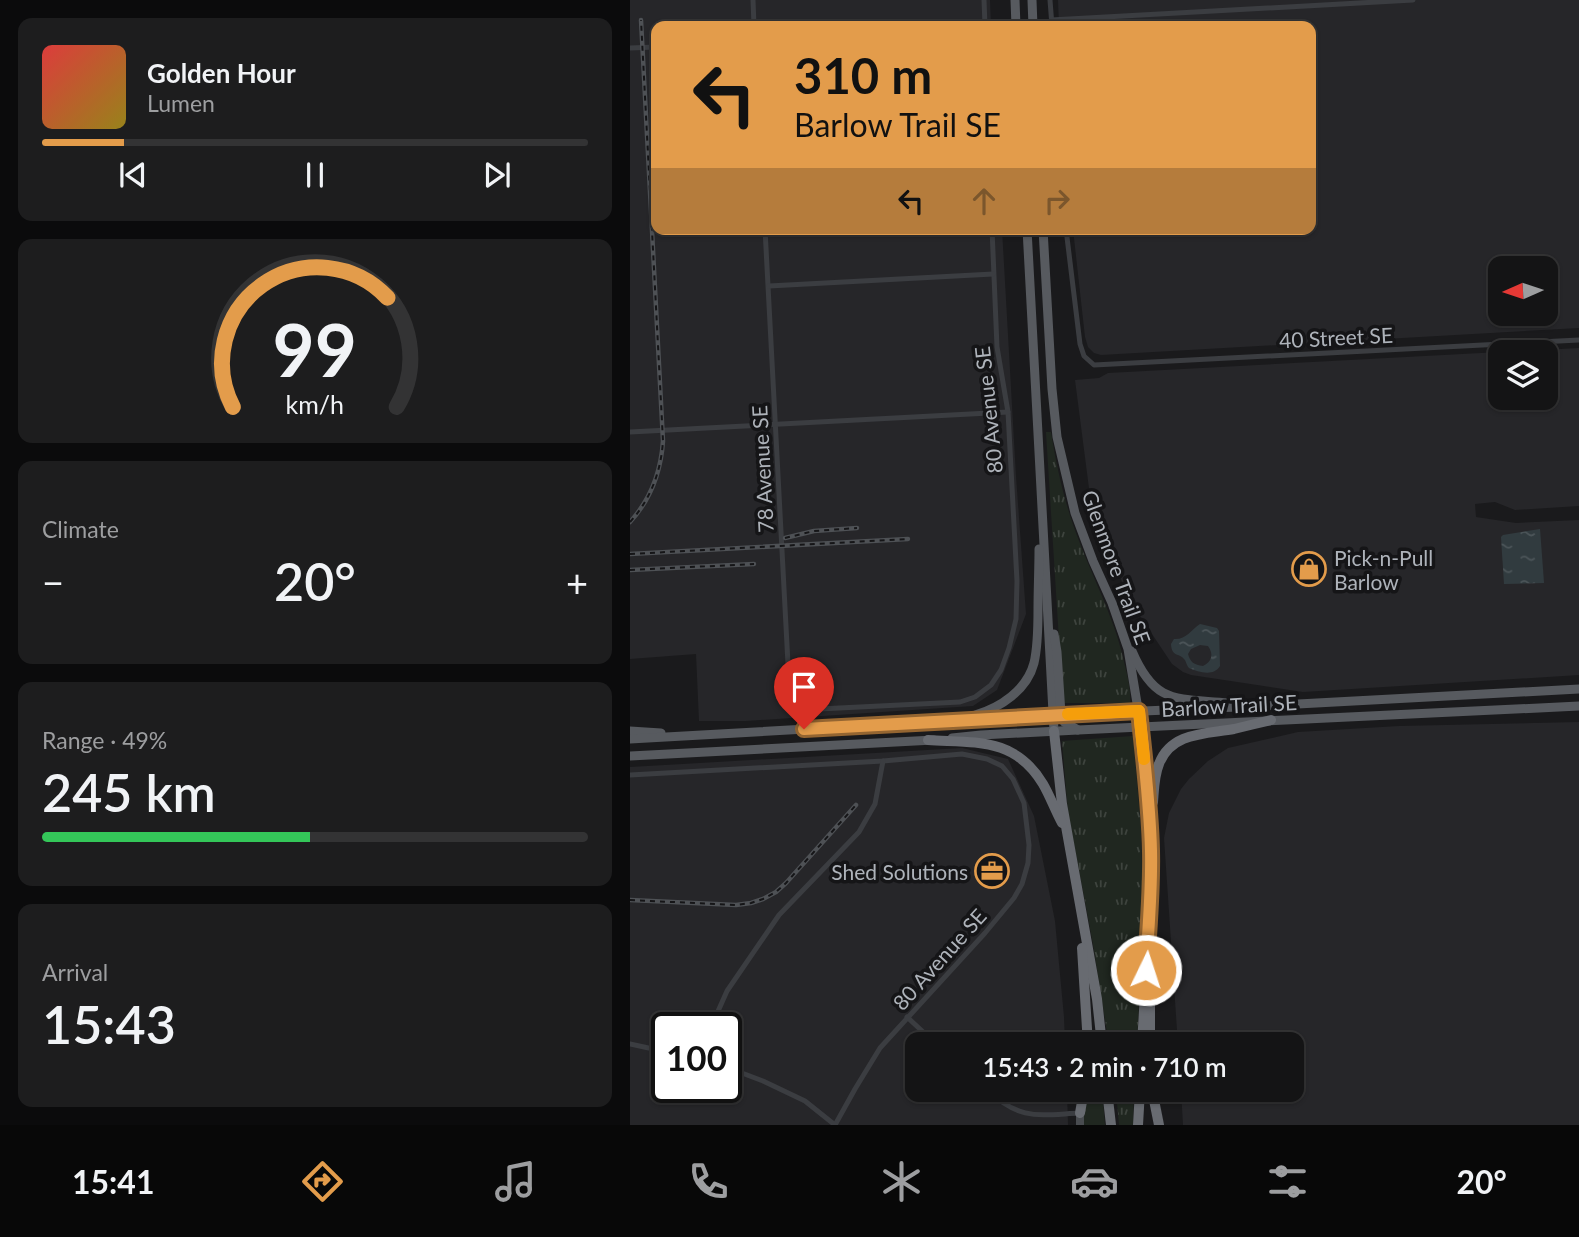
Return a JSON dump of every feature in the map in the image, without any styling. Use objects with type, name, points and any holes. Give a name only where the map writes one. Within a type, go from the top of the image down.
[{"type":"highway","points":[[1150,830],[1158,766],[1169,749],[1186,736],[1271,720]]},
{"type":"highway","name":"Glenmore Trail SE","points":[[1141,727],[1150,830],[1150,906],[1143,1032]]},
{"type":"highway","points":[[1054,731],[1062,804],[1101,1032]]},
{"type":"highway","points":[[928,740],[982,743],[1013,752],[1031,767],[1044,785],[1068,837]]},
{"type":"highway","points":[[1079,898],[1087,1032]]},
{"type":"highway","points":[[1150,906],[1150,1032]]},
{"type":"highway","points":[[1080,1113],[1082,1102]]},
{"type":"highway","points":[[1108,1102],[1111,1125]]},
{"type":"highway","points":[[1138,1125],[1139,1102]]},
{"type":"highway","points":[[1154,1102],[1159,1125]]},
{"type":"main road","points":[[1015,0],[1016,21]]},
{"type":"main road","points":[[1032,0],[1033,21]]},
{"type":"main road","points":[[1027,235],[1046,583],[1057,652],[1057,715],[1054,731]]},
{"type":"main road","name":"Glenmore Trail SE","points":[[1044,235],[1057,437],[1075,513],[1128,649],[1141,727]]},
{"type":"main road","points":[[946,721],[988,711],[1007,701],[1025,682],[1034,666],[1038,639],[1039,536],[1042,509]]},
{"type":"main road","points":[[1120,624],[1138,666],[1158,691],[1178,698],[1261,706]]},
{"type":"main road","name":"Barlow Trail SE","points":[[630,738],[1579,689]]},
{"type":"main road","name":"Barlow Trail SE","points":[[630,756],[928,740],[981,734],[1579,706]]},
{"type":"main road","points":[[1057,715],[1078,730]]},
{"type":"main road","points":[[630,731],[680,736]]},
{"type":"street","points":[[753,0],[754,21]]},
{"type":"street","points":[[984,0],[985,21]]},
{"type":"street","points":[[1050,0],[1052,21]]},
{"type":"street","points":[[1083,21],[1413,0]]},
{"type":"street","points":[[630,48],[651,47]]},
{"type":"street","name":"78 Avenue SE","points":[[765,235],[789,689],[793,707]]},
{"type":"street","name":"80 Avenue SE","points":[[793,707],[799,710],[960,702],[975,697],[991,685],[1001,670],[1016,619],[1017,581],[1008,412],[996,347],[992,235]]},
{"type":"street","name":"40 Street SE","points":[[1067,235],[1080,344],[1084,356],[1094,365],[1579,340]]},
{"type":"street","points":[[769,286],[993,274]]},
{"type":"street","points":[[630,432],[1008,412]]},
{"type":"street","name":"80 Avenue SE","points":[[835,1125],[880,1048],[1014,898],[1022,884],[1028,863],[1029,845],[1024,803],[1013,779],[1002,766],[987,759],[962,754],[883,761]]},
{"type":"street","points":[[630,775],[883,761],[875,804],[859,832],[779,915],[727,991],[718,1012]]},
{"type":"street","points":[[907,1017],[923,1032]]},
{"type":"street","points":[[630,1044],[651,1049]]},
{"type":"street","points":[[742,1073],[805,1101],[835,1125]]},
{"type":"street","points":[[1001,1102],[1027,1115],[1080,1113],[1080,1125]]},
{"type":"shaded area","points":[[630,0],[990,0],[991,21],[651,21],[651,235],[1002,235],[1026,614],[997,690],[973,706],[746,721],[699,721],[696,654],[630,659]]},
{"type":"shaded area","points":[[1058,0],[1579,0],[1579,328],[1101,355],[1088,347],[1074,235],[1316,235],[1316,21],[1059,21]]},
{"type":"shaded area","points":[[1579,348],[1579,506],[1515,510],[1495,502],[1475,504],[1476,517],[1516,523],[1579,520],[1579,675],[1303,692],[1191,675],[1172,664],[1128,598],[1090,496],[1075,380],[1099,378],[1108,373],[1488,353],[1488,410],[1558,410],[1558,349]]},
{"type":"shaded area","points":[[1579,722],[1579,1125],[1183,1125],[1182,1102],[1304,1102],[1304,1032],[1177,1032],[1164,838],[1169,813],[1181,789],[1208,761],[1228,748],[1298,732],[1399,726]]},
{"type":"shaded area","points":[[962,748],[1008,759],[1034,816],[1055,921],[1065,1032],[905,1032],[905,1102],[1067,1102],[1068,1125],[630,1125],[630,767]]},
{"type":"green space","points":[[1046,432],[1051,432],[1062,487],[1074,528],[1121,650],[1130,703],[1063,703]]},
{"type":"green space","points":[[1133,736],[1141,828],[1143,920],[1138,1032],[1107,1032],[1068,812],[1062,741]]},
{"type":"green space","points":[[1086,1102],[1103,1102],[1105,1125],[1083,1125]]},
{"type":"green space","points":[[1117,1102],[1134,1102],[1133,1125],[1119,1125]]},
{"type":"water","points":[[1540,529],[1544,583],[1504,584],[1501,537]]},
{"type":"water","points":[[1200,624],[1217,628],[1219,631],[1220,666],[1210,673],[1189,668],[1185,660],[1174,653],[1171,644],[1174,639],[1185,636]],"holes":[[[1200,645],[1208,646],[1211,655],[1208,662],[1203,666],[1191,661],[1188,654],[1191,649]]]},
{"type":"railway","points":[[641,20],[651,211]]},
{"type":"railway","points":[[630,522],[644,504],[654,484],[663,441],[652,235]]},
{"type":"railway","points":[[785,538],[814,531],[857,528]]},
{"type":"railway","points":[[630,554],[908,539]]},
{"type":"railway","points":[[630,570],[754,564]]},
{"type":"railway","points":[[630,900],[736,905],[763,899],[786,883],[856,805]]},
{"type":"slow traffic","points":[[1068,714],[1139,711],[1144,759]]},
{"type":"place","name":"Pick-n-Pull Barlow","points":[[1309,569]]},
{"type":"place","name":"Shed Solutions","points":[[992,871]]},
{"type":"route","points":[[804,729],[1139,711],[1151,852],[1146,970]]}]
